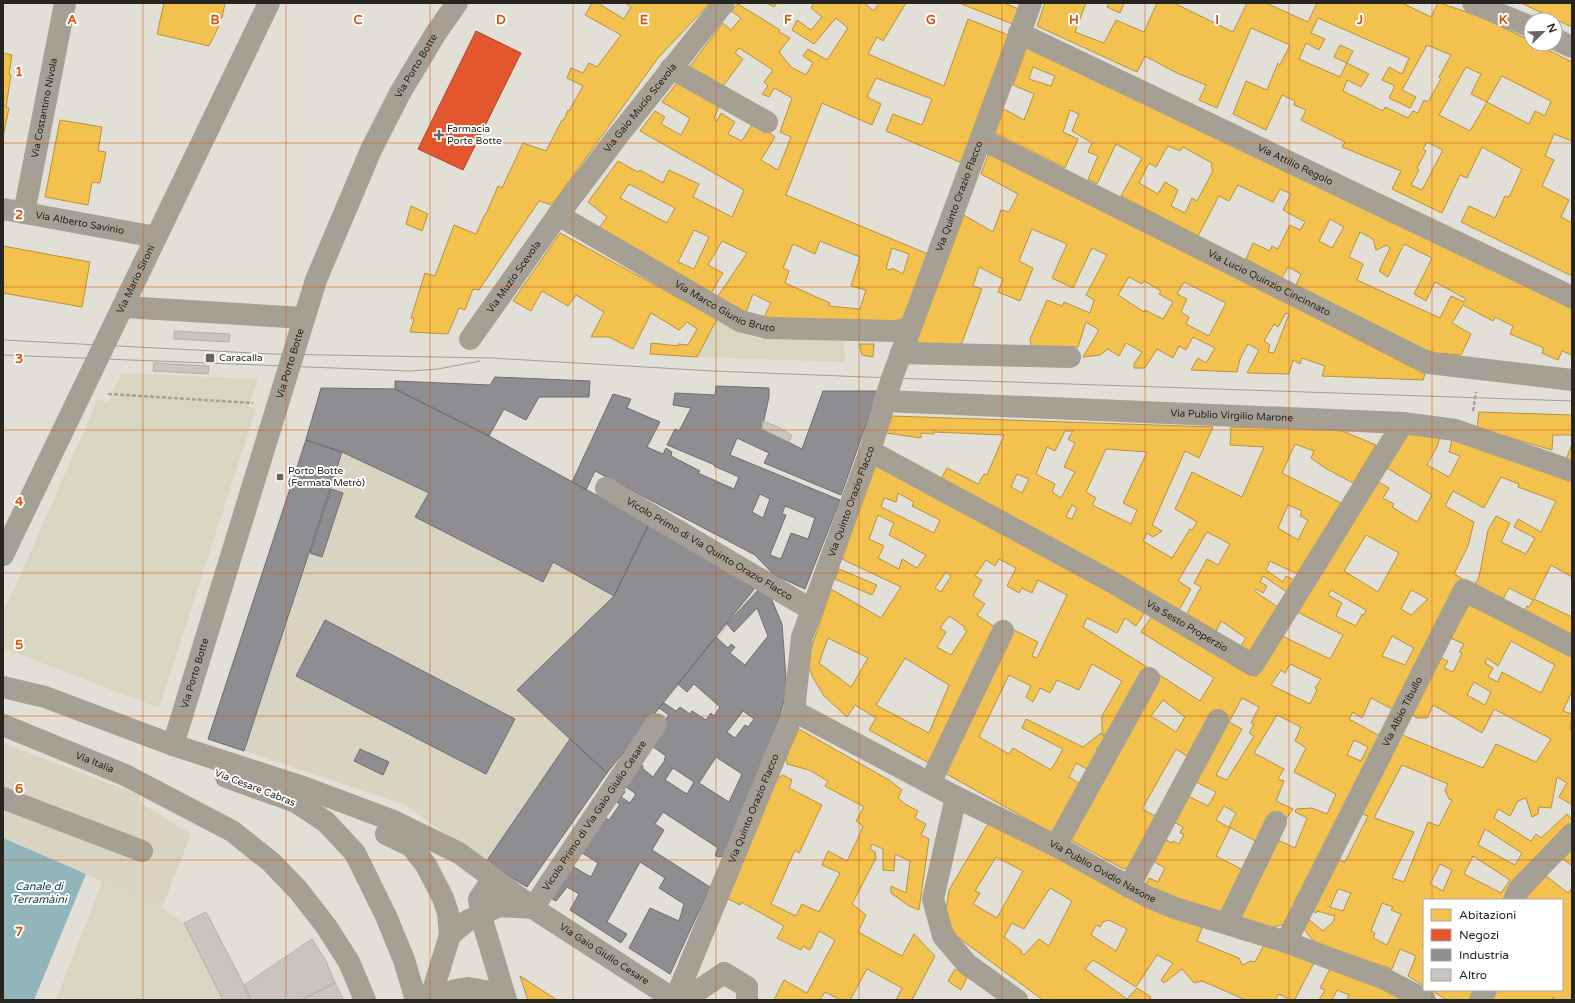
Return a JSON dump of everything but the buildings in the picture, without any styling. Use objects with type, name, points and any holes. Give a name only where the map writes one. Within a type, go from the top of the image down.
[{"type":"street","name":"Via Costantino Nivola","points":[[24,213],[65,3]]},
{"type":"street","name":"Via Mario Sironi","points":[[3,555],[124,307],[269,3]]},
{"type":"street","name":"Via Porto Botte","points":[[173,745],[319,273],[371,150],[400,93],[436,33],[457,3]]},
{"type":"street","name":"Via Gaio Mucio Scevola","points":[[558,215],[671,68],[724,3]]},
{"type":"street","name":"Via Quinto Orazio Flacco","points":[[675,1000],[794,711],[802,637],[870,451],[884,401],[910,328],[1031,3]]},
{"type":"street","points":[[1473,3],[1523,24]]},
{"type":"street","name":"Via Attilio Regolo","points":[[1019,32],[1572,297]]},
{"type":"street","points":[[671,68],[767,122]]},
{"type":"street","name":"Via Lucio Quinzio Cincinnato","points":[[980,139],[1429,363],[1572,380]]},
{"type":"street","name":"Via Alberto Savinio","points":[[3,209],[156,238]]},
{"type":"street","name":"Via Marco Giunio Bruto","points":[[558,215],[740,321],[767,328],[895,331],[910,328]]},
{"type":"street","name":"Via Muzio Scevola","points":[[470,339],[558,215]]},
{"type":"street","points":[[124,307],[304,318]]},
{"type":"street","points":[[901,353],[1070,357]]},
{"type":"street","name":"Via Publio Virgilio Marone","points":[[884,401],[1403,423],[1455,430],[1572,472]]},
{"type":"street","name":"Via Sesto Properzio","points":[[870,451],[1112,582],[1253,665],[1403,423]]},
{"type":"street","name":"Vicolo Primo di Via Quinto Orazio Flacco","points":[[606,488],[812,610]]},
{"type":"street","name":"Via Albio Tibullo","points":[[1286,942],[1464,590],[1572,646]]},
{"type":"street","points":[[930,783],[1002,631]]},
{"type":"street","points":[[1056,846],[1149,678]]},
{"type":"street","points":[[3,687],[45,698],[173,745]]},
{"type":"street","name":"Via Publio Ovidio Nasone","points":[[794,711],[956,797],[1056,846],[1148,897],[1175,908],[1286,942],[1385,978],[1425,1000]]},
{"type":"street","points":[[1129,887],[1218,720]]},
{"type":"street","name":"Vicolo Primo di Via Gaio Giulio Cesare","points":[[533,908],[656,724]]},
{"type":"street","name":"Via Italia","points":[[3,725],[124,775],[232,831],[272,862],[298,890],[326,926],[349,962],[365,1000]]},
{"type":"street","name":"Via Cesare Cabras","points":[[173,745],[297,785],[391,820],[459,853],[533,908]]},
{"type":"street","name":"Via Cesare Cabras","points":[[173,745],[193,765],[296,802],[326,822],[355,853],[386,916],[404,960],[416,1000]]},
{"type":"street","points":[[956,797],[933,899],[943,936],[966,964],[1016,1000]]},
{"type":"street","points":[[3,798],[142,851]]},
{"type":"street","points":[[350,805],[363,823],[411,846],[426,865],[443,898],[448,913],[450,935],[430,1000]]},
{"type":"street","points":[[1227,923],[1276,822]]},
{"type":"street","points":[[1514,899],[1519,889],[1572,834]]},
{"type":"street","points":[[498,883],[487,887],[479,899],[483,923],[505,997]]},
{"type":"street","points":[[450,935],[466,921],[500,906],[533,908]]},
{"type":"street","name":"Via Gaio Giulio Cesare","points":[[533,908],[675,1000]]},
{"type":"street","points":[[684,1000],[724,973],[747,988],[746,1000]]},
{"type":"street","points":[[438,1000],[455,990],[468,988],[505,997]]},
{"type":"street","points":[[1480,1000],[1485,991]]},
{"type":"path","points":[[1470,436],[1479,369]]},
{"type":"path","points":[[107,394],[255,403]]},
{"type":"shaded area","points":[[321,388],[761,587],[607,773],[527,887],[486,862],[405,805],[208,739]]},
{"type":"shaded area","points":[[3,743],[140,795],[139,802],[191,834],[162,908],[3,838]]},
{"type":"green space","points":[[717,319],[744,334],[760,339],[844,340],[845,362],[697,357]]},
{"type":"green space","points":[[122,373],[258,379],[249,406],[256,409],[159,708],[3,648],[3,614],[98,399],[108,402]]},
{"type":"green space","points":[[102,882],[162,908],[184,923],[223,1000],[56,1000]]},
{"type":"water","name":"Canale di Terramàini","points":[[3,838],[86,874],[34,1000],[3,1000]]},
{"type":"tram line","points":[[3,340],[272,354],[491,358],[713,371],[1572,401]]},
{"type":"tram line","points":[[3,355],[410,371],[438,369],[480,361]]},
{"type":"place","name":"Farmacia Porte Botte","points":[[439,135]]},
{"type":"place","name":"Caracalla","points":[[210,358]]},
{"type":"place","name":"Porto Botte (Fermata Metrò)","points":[[280,477]]}]
